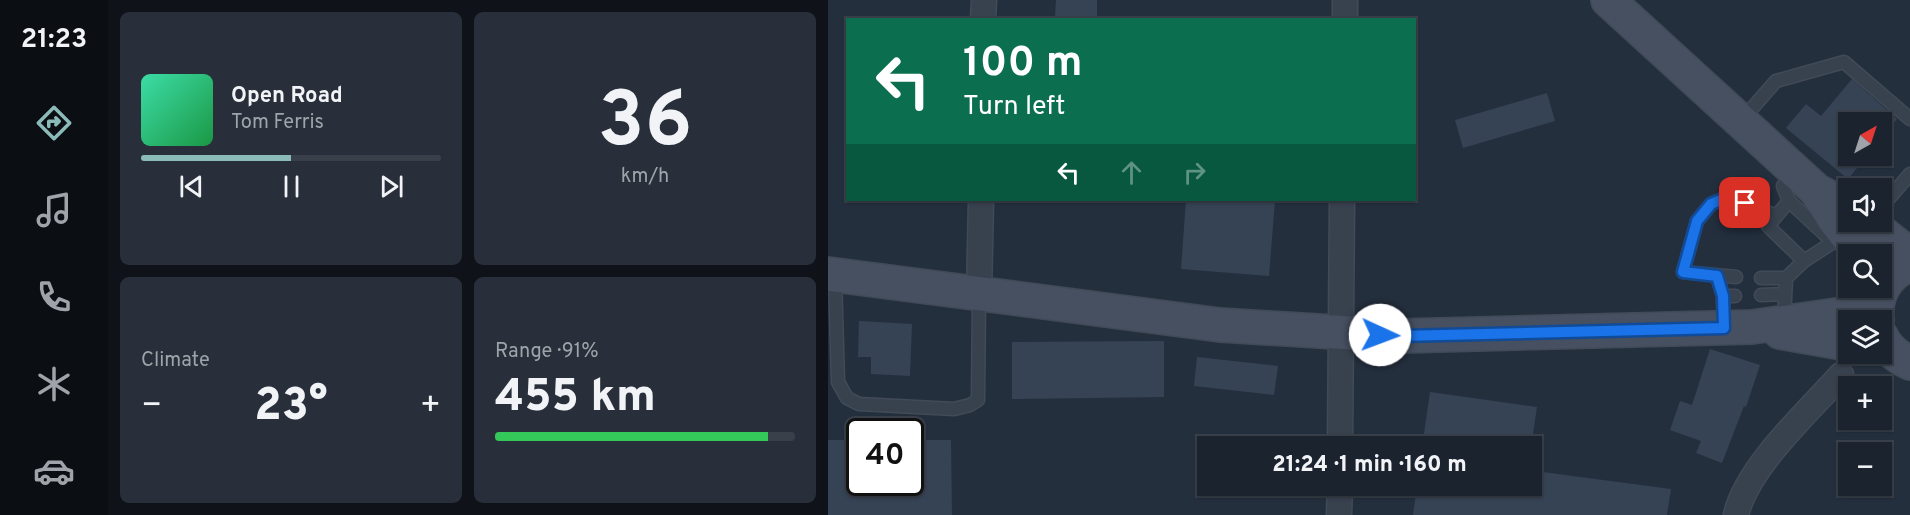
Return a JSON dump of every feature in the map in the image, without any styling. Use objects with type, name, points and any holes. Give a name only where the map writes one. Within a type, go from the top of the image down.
[{"type":"street","points":[[983,18],[984,0]]},
{"type":"street","points":[[1345,0],[1345,18]]},
{"type":"street","points":[[1608,0],[1741,121],[1800,188],[1838,214]]},
{"type":"street","points":[[979,295],[981,201]]},
{"type":"street","points":[[1340,436],[1342,201]]},
{"type":"street","points":[[1866,232],[1910,255]]},
{"type":"street","points":[[1886,310],[1889,278],[1903,267],[1910,265]]},
{"type":"street","points":[[831,274],[1220,325],[1400,336],[1738,328],[1838,358]]},
{"type":"street","points":[[1738,328],[1785,308],[1838,313]]},
{"type":"street","points":[[1736,515],[1747,487],[1758,470],[1842,364]]},
{"type":"street","points":[[1339,515],[1340,496]]},
{"type":"lane","points":[[1741,121],[1776,81],[1844,62],[1910,119]]},
{"type":"lane","points":[[1892,192],[1910,174]]},
{"type":"lane","points":[[1800,188],[1768,226],[1804,261]]},
{"type":"lane","points":[[1736,277],[1683,272],[1697,221],[1711,204],[1730,196],[1776,216]]},
{"type":"lane","points":[[1761,296],[1785,308],[1786,279],[1804,261],[1849,232]]},
{"type":"lane","points":[[831,274],[838,382],[846,398],[859,404],[954,409],[970,405],[978,400],[979,295]]},
{"type":"lane","points":[[1717,276],[1729,296],[1738,328]]},
{"type":"lane","points":[[1761,278],[1786,279]]},
{"type":"building","points":[[1056,0],[1097,0],[1097,18],[1055,18]]},
{"type":"building","points":[[1852,79],[1889,112],[1838,112],[1838,166],[1859,166],[1849,178],[1786,128],[1806,104],[1821,116]]},
{"type":"building","points":[[1547,93],[1555,121],[1463,148],[1455,120]]},
{"type":"building","points":[[1892,115],[1897,119],[1892,125]]},
{"type":"building","points":[[1186,201],[1275,201],[1269,276],[1181,269]]},
{"type":"building","points":[[859,321],[912,324],[910,376],[871,374],[871,357],[858,357]]},
{"type":"building","points":[[1164,341],[1164,397],[1012,399],[1012,342]]},
{"type":"building","points":[[1710,349],[1760,365],[1746,407],[1744,406],[1722,463],[1696,453],[1701,441],[1670,430],[1680,401],[1692,405]]},
{"type":"building","points":[[1197,357],[1278,366],[1274,395],[1194,386]]},
{"type":"building","points":[[1430,392],[1537,407],[1533,436],[1424,436]]},
{"type":"building","points":[[828,440],[846,440],[846,496],[924,496],[924,440],[951,440],[952,515],[828,515]]},
{"type":"building","points":[[1542,472],[1671,489],[1667,515],[1413,515],[1416,496],[1542,496]]},
{"type":"route","points":[[1380,335],[1724,328],[1723,296],[1717,276],[1683,272],[1697,221],[1711,204],[1730,196],[1745,203]]}]
